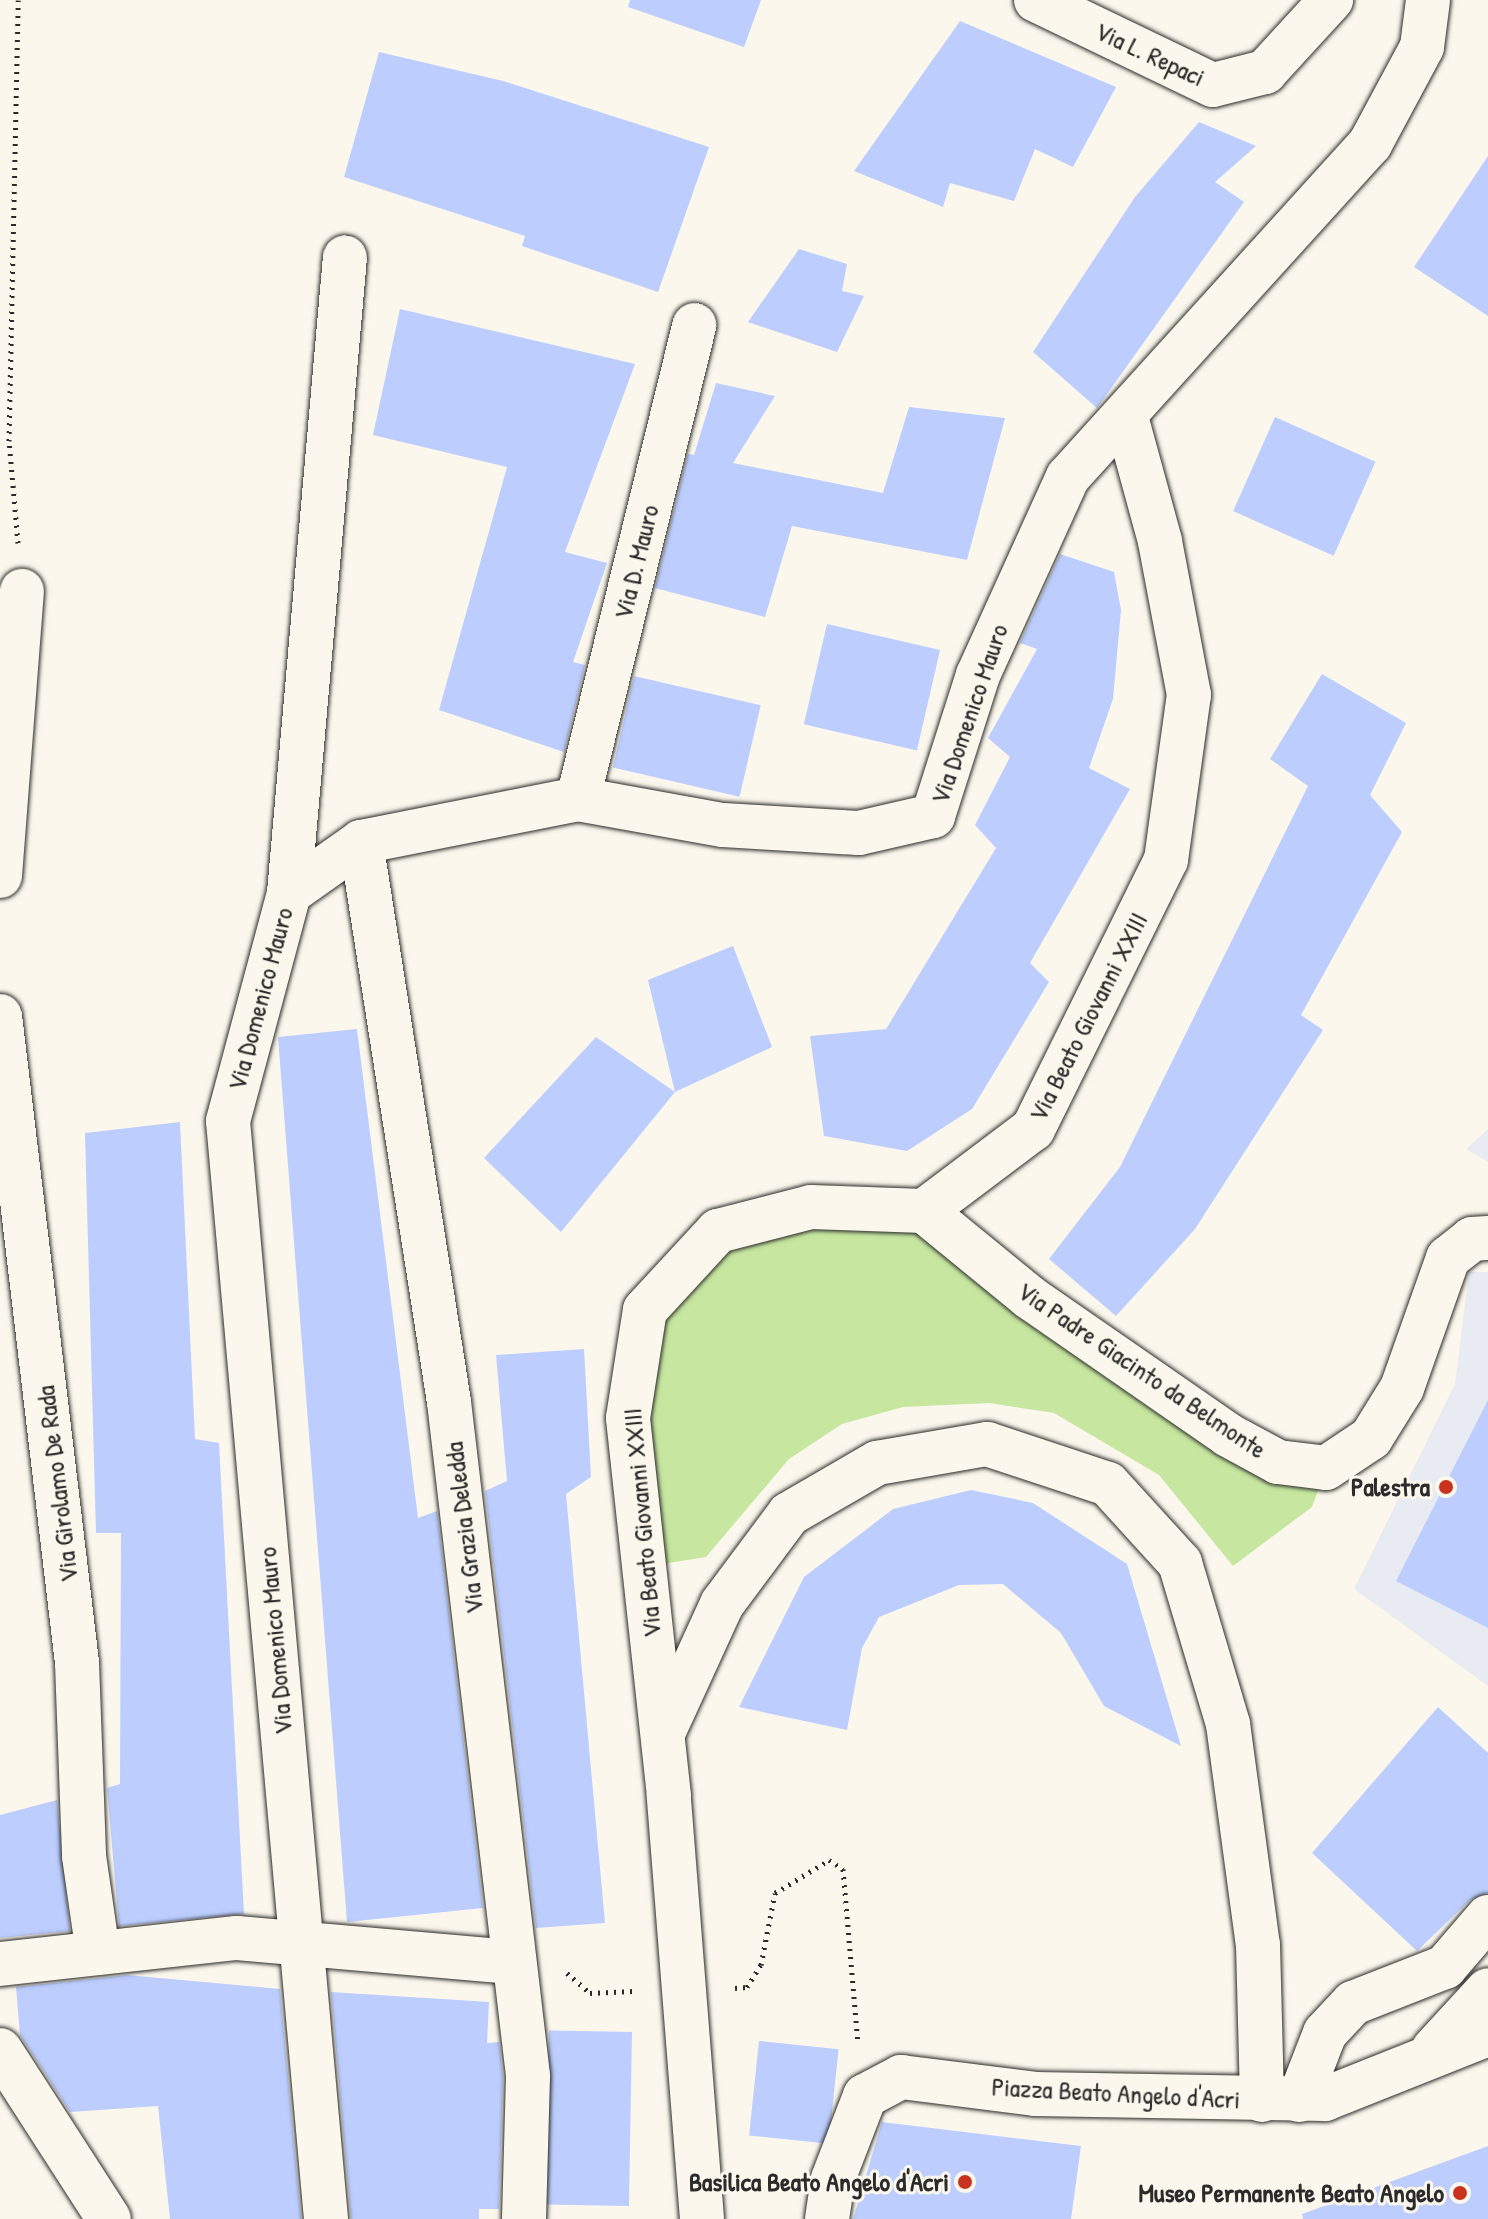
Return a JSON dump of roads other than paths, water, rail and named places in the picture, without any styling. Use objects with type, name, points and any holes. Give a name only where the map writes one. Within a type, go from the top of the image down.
[{"type":"street","name":"Via L. Repaci","points":[[1036,0],[1213,85],[1265,72],[1331,0]]},
{"type":"street","points":[[1126,417],[1370,144],[1422,47],[1428,0]]},
{"type":"street","points":[[289,893],[345,257]]},
{"type":"street","name":"Via D. Mauro","points":[[578,799],[694,325]]},
{"type":"street","name":"Via Domenico Mauro","points":[[326,2219],[228,1121],[289,893],[361,842],[578,799],[723,825],[859,833],[933,816],[978,675],[1041,528],[1068,477],[1126,417]]},
{"type":"street","name":"Via Beato Giovanni XXIII","points":[[702,2219],[662,1736],[628,1418],[645,1310],[718,1231],[811,1207],[924,1211],[1033,1129],[1166,860],[1189,695],[1160,541],[1126,417]]},
{"type":"street","points":[[0,876],[22,591]]},
{"type":"street","name":"Via Grazia Deledda","points":[[361,842],[449,1402],[528,2076],[524,2219]]},
{"type":"street","name":"Via Girolamo De Rada","points":[[0,1016],[71,1605],[84,1856],[98,1953]]},
{"type":"street","name":"Via Padre Giacinto da Belmonte","points":[[924,1211],[1029,1297],[1228,1435],[1278,1462],[1326,1468],[1371,1438],[1402,1388],[1448,1258],[1472,1239],[1488,1238]]},
{"type":"street","points":[[662,1736],[722,1604],[789,1514],[877,1463],[987,1444],[1108,1484],[1180,1563],[1228,1724],[1280,2100]]},
{"type":"street","points":[[1280,2100],[1325,2033],[1353,2003],[1445,1967],[1488,1917]]},
{"type":"street","points":[[0,1964],[237,1938],[513,1962]]},
{"type":"street","points":[[1429,2054],[1488,1990]]},
{"type":"street","name":"Piazza Beato Angelo d'Acri","points":[[827,2219],[833,2179],[865,2096],[901,2077],[1035,2094],[1325,2099],[1429,2054],[1488,2034]]},
{"type":"street","points":[[0,2050],[109,2219]]},
{"type":"place","name":"Palestra","points":[[1446,1487]]},
{"type":"place","name":"Basilica Beato Angelo d'Acri","points":[[965,2182]]},
{"type":"place","name":"Museo Permanente Beato Angelo","points":[[1460,2193]]}]
